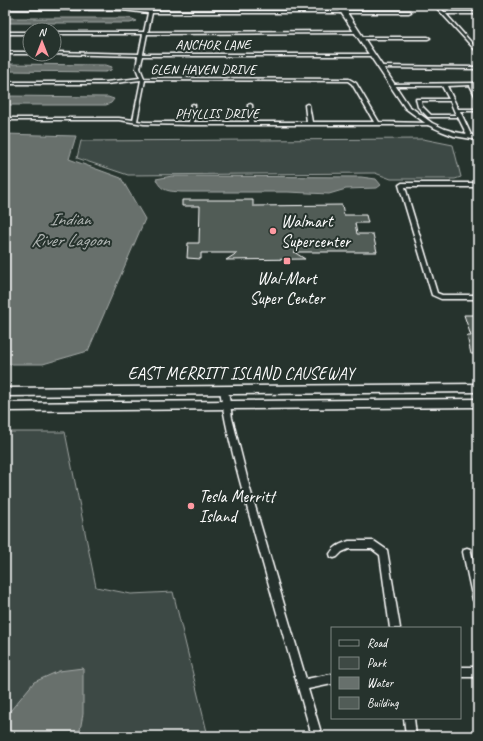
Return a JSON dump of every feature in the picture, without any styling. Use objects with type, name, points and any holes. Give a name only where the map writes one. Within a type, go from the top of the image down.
[{"type":"main road","name":"EAST MERRITT ISLAND CAUSEWAY","points":[[5,392],[478,388]]},
{"type":"main road","name":"EAST MERRITT ISLAND CAUSEWAY","points":[[5,406],[478,403]]},
{"type":"street","points":[[339,5],[407,107],[430,124],[454,134],[478,138]]},
{"type":"street","points":[[436,5],[478,52]]},
{"type":"street","points":[[5,8],[123,7],[150,12],[313,10],[343,12],[409,12]]},
{"type":"street","points":[[135,121],[143,80],[138,68],[150,12]]},
{"type":"street","points":[[443,13],[478,13]]},
{"type":"street","points":[[62,33],[356,32]]},
{"type":"street","points":[[5,33],[22,33]]},
{"type":"street","points":[[361,38],[428,38]]},
{"type":"street","points":[[5,53],[22,53]]},
{"type":"street","name":"ANCHOR LANE","points":[[62,53],[141,55],[372,55]]},
{"type":"street","points":[[380,67],[477,68]]},
{"type":"street","name":"GLEN HAVEN DRIVE","points":[[5,83],[106,83],[134,80],[349,80],[354,83],[377,124]]},
{"type":"street","points":[[472,84],[478,97]]},
{"type":"street","points":[[392,85],[478,84]]},
{"type":"street","points":[[444,85],[470,137]]},
{"type":"street","points":[[451,100],[418,100],[420,107],[430,116],[460,116]]},
{"type":"street","points":[[191,124],[193,105]]},
{"type":"street","points":[[250,105],[250,124]]},
{"type":"street","points":[[307,105],[310,124]]},
{"type":"street","points":[[457,110],[478,110]]},
{"type":"street","name":"PHYLLIS DRIVE","points":[[5,119],[119,119],[144,124],[430,124]]},
{"type":"street","points":[[478,185],[402,185],[433,292],[440,298],[478,297]]},
{"type":"street","points":[[224,390],[226,405],[256,527],[317,736]]},
{"type":"street","points":[[334,554],[339,549],[349,545],[374,545],[384,553],[395,627]]},
{"type":"street","points":[[467,552],[478,600]]},
{"type":"street","points":[[461,672],[478,672]]},
{"type":"street","points":[[302,685],[331,679]]},
{"type":"street","points":[[408,719],[411,736]]},
{"type":"green space","points":[[423,139],[453,145],[461,177],[455,179],[391,179],[375,173],[128,175],[77,158],[81,141]]},
{"type":"green space","points":[[5,432],[65,432],[96,587],[131,594],[173,592],[208,736],[5,736]]},
{"type":"water","points":[[5,18],[130,18],[137,21],[130,23],[5,23]]},
{"type":"water","points":[[5,64],[106,65],[112,67],[111,70],[105,72],[5,71]]},
{"type":"water","points":[[5,96],[108,97],[114,99],[111,103],[106,105],[5,105]]},
{"type":"water","name":"Indian River Lagoon","points":[[5,134],[76,136],[69,159],[121,178],[145,219],[88,351],[43,364],[5,364]]},
{"type":"water","points":[[172,176],[361,177],[376,179],[381,185],[377,188],[346,189],[329,194],[288,192],[181,192],[163,189],[156,179]]},
{"type":"water","points":[[83,668],[83,714],[79,736],[5,736],[6,716],[34,682],[59,671]]},
{"type":"building","name":"Walmart Supercenter","points":[[182,200],[253,200],[253,206],[342,205],[344,215],[366,215],[368,223],[355,223],[357,234],[373,234],[377,252],[294,252],[305,259],[226,260],[237,253],[201,253],[201,259],[187,258],[188,243],[199,243],[200,206],[182,206]]},
{"type":"building","points":[[464,315],[478,315],[478,354],[471,354],[467,336],[471,336]]},
{"type":"place","name":"Walmart Supercenter","points":[[273,231]]},
{"type":"place","name":"Wal-Mart Super Center","points":[[287,261]]},
{"type":"place","name":"Tesla Merritt Island","points":[[191,506]]}]
